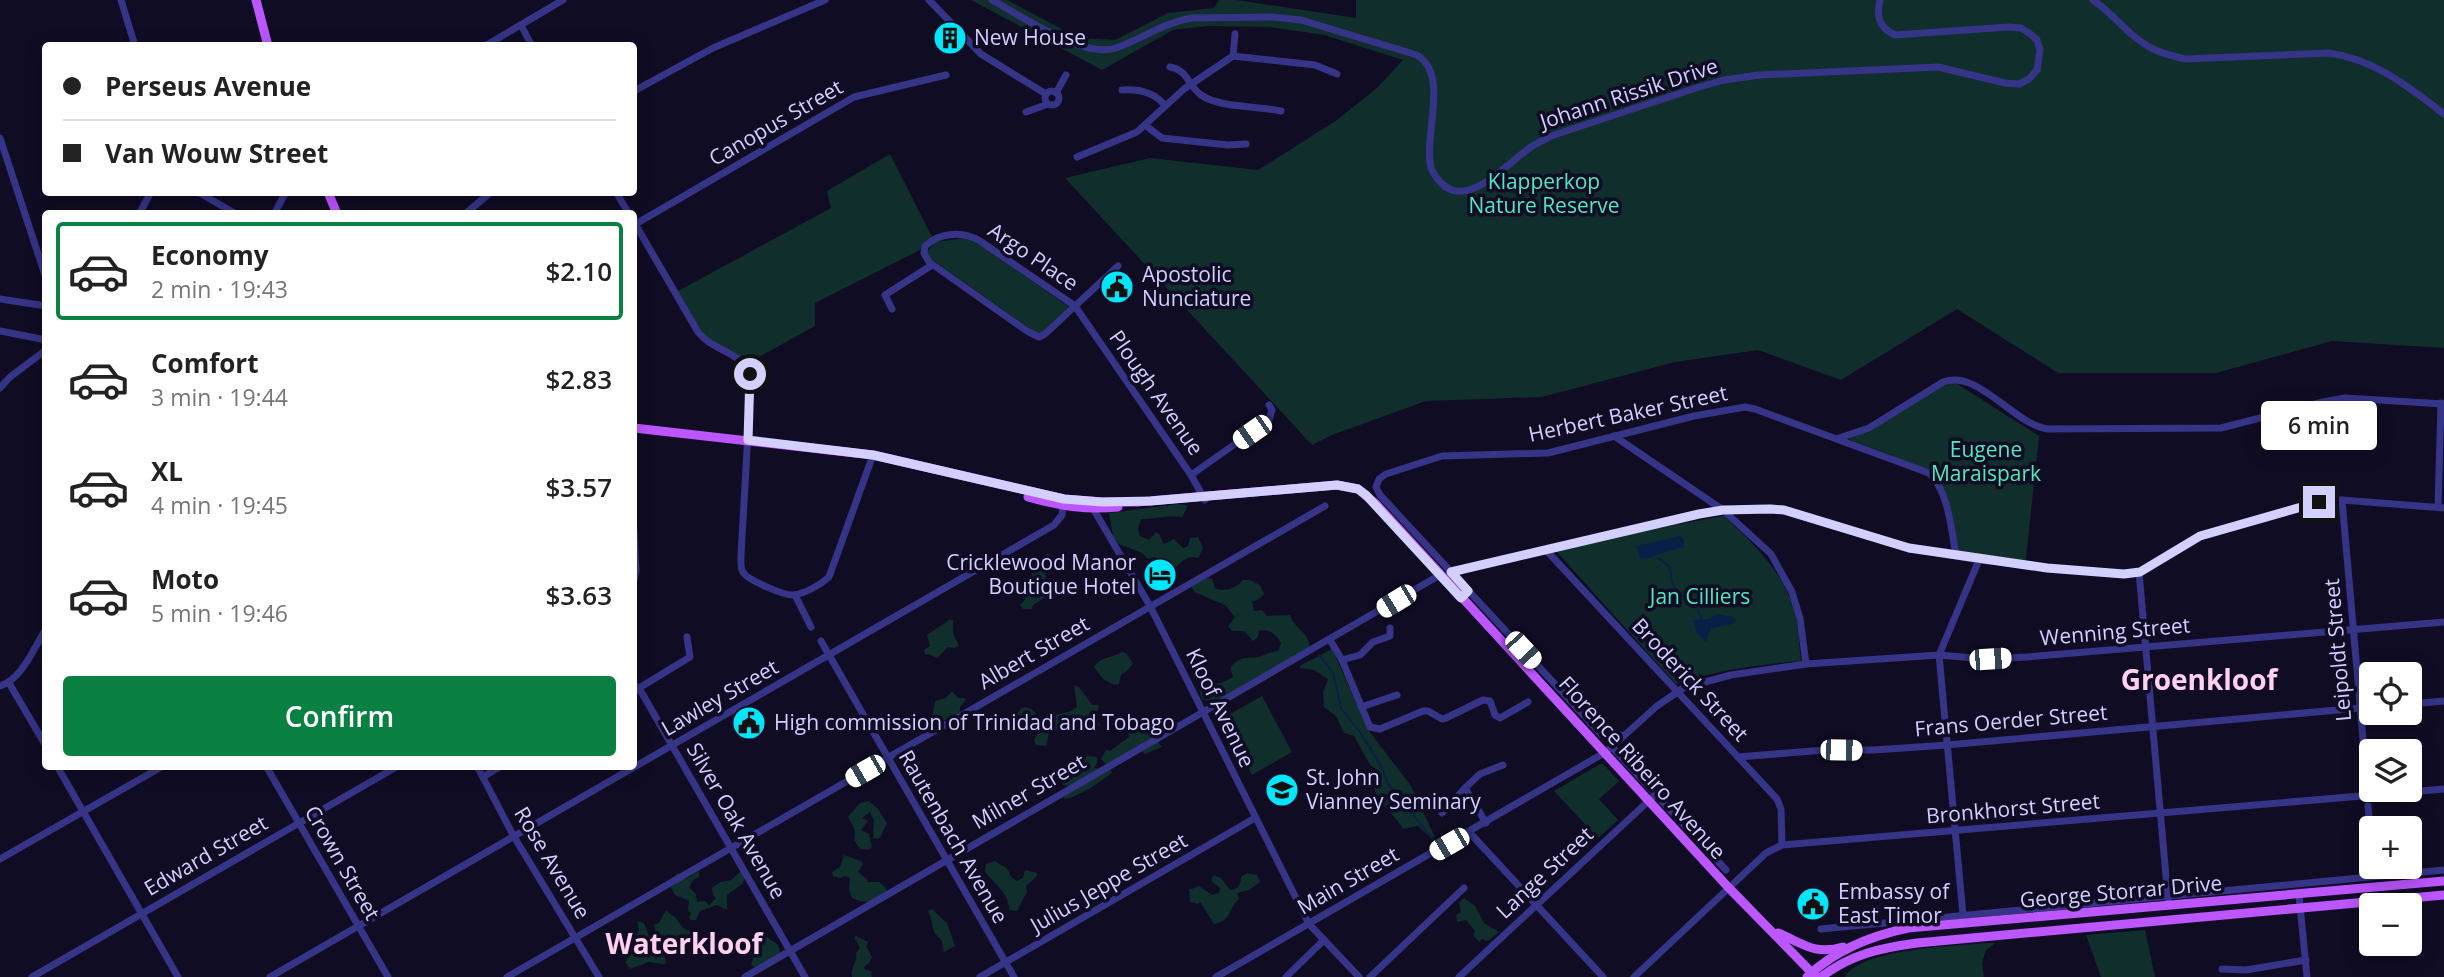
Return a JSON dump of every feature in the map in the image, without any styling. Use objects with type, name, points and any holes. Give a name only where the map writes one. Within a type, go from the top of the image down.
[{"type":"main road","points":[[256,0],[267,42]]},
{"type":"main road","points":[[637,430],[872,457],[1063,503],[1098,506],[1205,498]]},
{"type":"main road","name":"Florence Ribeiro Avenue","points":[[1205,498],[1337,485],[1358,489],[1376,504],[1440,575],[1465,595],[1609,749],[1728,887],[1814,976]]},
{"type":"main road","points":[[1063,503],[1083,501],[1098,506]]},
{"type":"main road","name":"George Storrar Drive","points":[[1814,976],[1835,955],[1858,943],[1908,928],[2093,912],[2169,901],[2299,895],[2444,881]]},
{"type":"main road","name":"George Storrar Drive","points":[[1814,976],[1877,948],[2444,895]]},
{"type":"main road","points":[[2169,901],[2179,915],[2215,912],[2226,915]]},
{"type":"main road","points":[[2161,920],[2167,915],[2169,901]]},
{"type":"main road","points":[[2085,928],[2087,918],[2093,912]]},
{"type":"main road","points":[[2073,914],[2085,928]]},
{"type":"main road","points":[[1773,931],[1819,950],[1858,943]]},
{"type":"street","points":[[121,0],[134,42]]},
{"type":"street","points":[[492,42],[563,0]]},
{"type":"street","points":[[637,89],[713,48],[825,0]]},
{"type":"street","points":[[929,0],[981,54],[1046,94]]},
{"type":"street","name":"Johann Rissik Drive","points":[[992,0],[1073,43],[1095,50],[1124,45],[1178,20],[1236,18],[1301,20],[1417,55],[1425,60],[1433,78],[1431,168],[1447,187],[1470,191],[1480,187],[1532,146],[1551,136],[1724,80],[1759,75],[1938,67],[2014,84],[2029,79],[2037,70],[2040,50],[2037,40],[2021,28],[1895,35],[1880,23],[1880,0]]},
{"type":"street","points":[[2093,0],[2141,41],[2165,54],[2185,59],[2329,53],[2342,55],[2383,71],[2444,114]]},
{"type":"street","points":[[1233,56],[1236,18]]},
{"type":"street","points":[[521,25],[530,42]]},
{"type":"street","points":[[1077,157],[1133,135],[1192,83],[1233,56],[1315,65],[1337,74]]},
{"type":"street","points":[[1170,67],[1181,71],[1199,94],[1205,97],[1236,106],[1281,111]]},
{"type":"street","name":"Canopus Street","points":[[637,222],[854,97],[946,75]]},
{"type":"street","points":[[1056,93],[1066,75]]},
{"type":"street","points":[[1122,90],[1150,94],[1165,106]]},
{"type":"street","points":[[1026,112],[1058,103],[1056,93],[1050,91],[1046,94]]},
{"type":"street","points":[[1046,94],[1048,104]]},
{"type":"street","points":[[1145,125],[1162,138],[1228,145],[1245,144]]},
{"type":"street","points":[[0,138],[42,266]]},
{"type":"street","points":[[205,196],[229,210]]},
{"type":"street","points":[[470,210],[486,196]]},
{"type":"street","points":[[637,229],[698,332],[747,367],[751,381],[742,572],[747,578],[778,592],[795,595],[816,587],[829,577],[872,457]]},
{"type":"street","name":"Argo Place","points":[[967,235],[1075,306],[1045,334],[1037,337],[932,265],[924,253],[928,243],[941,236],[967,235]]},
{"type":"street","points":[[892,309],[886,295],[932,265]]},
{"type":"street","points":[[1075,306],[1118,266]]},
{"type":"street","points":[[0,299],[42,305]]},
{"type":"street","name":"Plough Avenue","points":[[1075,306],[1205,498]]},
{"type":"street","points":[[0,331],[42,339]]},
{"type":"street","points":[[0,388],[25,364],[42,353]]},
{"type":"street","points":[[1631,729],[1614,738],[1602,735],[1465,595],[1451,572],[1723,510],[1784,510],[1905,547],[1979,560],[2113,574],[2140,572],[2200,536],[2319,502],[2342,500],[2441,508],[2442,404],[2345,398],[2221,428],[2048,429],[2033,424],[1969,384],[1951,380],[1869,428],[1839,439]]},
{"type":"street","points":[[1191,475],[1269,420],[1272,410],[1269,405]]},
{"type":"street","name":"Herbert Baker Street","points":[[1451,572],[1380,495],[1376,489],[1379,479],[1386,474],[1442,456],[1548,453],[1694,416],[1745,407],[1763,411],[1922,469],[1935,479],[1942,492],[1956,555]]},
{"type":"street","points":[[1614,436],[1723,510],[1770,554],[1787,581],[1800,618],[1806,664]]},
{"type":"street","name":"Leipoldt Street","points":[[2342,500],[2359,688]]},
{"type":"street","name":"Lawley Street","points":[[637,766],[1054,525],[1060,518],[1063,503]]},
{"type":"street","name":"Kloof Avenue","points":[[1098,506],[1309,924],[1359,977]]},
{"type":"street","name":"Albert Street","points":[[507,977],[1325,506]]},
{"type":"street","name":"Broderick Street","points":[[1546,550],[1781,805],[1782,845]]},
{"type":"street","points":[[1963,915],[1939,654],[1979,560]]},
{"type":"street","points":[[2140,572],[2169,901]]},
{"type":"street","name":"Milner Street","points":[[746,977],[1440,575]]},
{"type":"street","points":[[795,595],[811,627]]},
{"type":"street","name":"Wenning Street","points":[[1609,749],[1676,691],[1731,675],[1806,664],[1939,654],[1990,659],[2444,622]]},
{"type":"street","points":[[1342,660],[1360,654],[1373,642],[1390,636],[1390,628]]},
{"type":"street","points":[[0,686],[9,683],[22,668],[42,636]]},
{"type":"street","points":[[637,687],[690,657],[687,636]]},
{"type":"street","points":[[1330,640],[1342,660],[1370,727],[1380,729],[1423,711],[1442,719],[1483,699],[1490,701],[1497,718],[1528,702]]},
{"type":"street","name":"Rautenbach Avenue","points":[[821,641],[1014,977]]},
{"type":"street","points":[[9,683],[42,740]]},
{"type":"street","name":"Silver Oak Avenue","points":[[637,691],[673,746],[805,977]]},
{"type":"street","points":[[1361,707],[1397,695]]},
{"type":"street","points":[[2422,703],[2444,701]]},
{"type":"street","name":"Frans Oerder Street","points":[[1738,757],[1947,745],[2359,708]]},
{"type":"street","name":"Main Street","points":[[1216,977],[1486,823],[1609,749]]},
{"type":"street","points":[[1442,813],[1480,774],[1503,765]]},
{"type":"street","points":[[59,770],[178,977]]},
{"type":"street","points":[[0,859],[156,770]]},
{"type":"street","name":"Crown Street","points":[[268,770],[388,977]]},
{"type":"street","name":"Edward Street","points":[[33,977],[391,770]]},
{"type":"street","name":"Rose Avenue","points":[[479,770],[513,835],[599,977]]},
{"type":"street","points":[[483,777],[494,770]]},
{"type":"street","name":"Lawley Street","points":[[270,977],[630,770]]},
{"type":"street","points":[[1465,788],[1486,823]]},
{"type":"street","name":"Bronkhorst Street","points":[[2422,791],[2444,789]]},
{"type":"street","name":"Bronkhorst Street","points":[[1634,977],[1769,850],[1782,845],[2359,797]]},
{"type":"street","points":[[1651,798],[1726,870]]},
{"type":"street","name":"Lange Street","points":[[1459,977],[1651,798]]},
{"type":"street","points":[[2368,806],[2369,816]]},
{"type":"street","name":"Julius Jeppe Street","points":[[980,977],[1255,818]]},
{"type":"street","points":[[1469,832],[1602,977]]},
{"type":"street","name":"George Storrar Drive","points":[[2422,872],[2444,870]]},
{"type":"street","name":"George Storrar Drive","points":[[1821,929],[1963,915],[2169,901],[2359,879]]},
{"type":"street","points":[[1370,977],[1464,888]]},
{"type":"street","points":[[2299,895],[2307,977]]},
{"type":"street","points":[[1286,977],[1324,940]]},
{"type":"street","points":[[2222,969],[2246,970],[2306,960]]},
{"type":"green space","name":"Klapperkop Nature Reserve","points":[[971,0],[1007,0],[1079,38],[1115,40],[1168,13],[1214,8],[1219,0],[1236,0],[1356,18],[1356,0],[2444,0],[2444,348],[2332,341],[2216,373],[2058,373],[1957,309],[1841,380],[1758,350],[1675,362],[1542,397],[1426,401],[1332,435],[1312,445],[1065,178],[1150,158],[1258,170],[1337,120],[1378,87],[1403,60],[1324,35],[1270,27],[1207,26],[1173,30],[1102,70]]},
{"type":"green space","points":[[890,154],[932,237],[924,242],[920,250],[815,303],[815,326],[748,363],[704,336],[678,291],[831,208],[827,191]]},
{"type":"green space","points":[[966,238],[1069,307],[1043,333],[1036,333],[930,258],[927,252],[935,242]]},
{"type":"green space","name":"Eugene Maraispark","points":[[1951,380],[2039,436],[2025,567],[1957,556],[1941,484],[1893,456],[1848,439]]},
{"type":"green space","points":[[1186,505],[1187,508],[1182,517],[1141,519],[1138,529],[1140,536],[1149,540],[1156,532],[1164,544],[1174,539],[1183,548],[1188,546],[1190,538],[1198,537],[1203,548],[1198,558],[1188,558],[1176,567],[1166,566],[1156,557],[1148,559],[1142,553],[1119,544],[1113,536],[1109,513]]},
{"type":"green space","name":"Jan Cilliers","points":[[1724,516],[1775,571],[1790,597],[1795,612],[1801,661],[1754,666],[1676,684],[1556,551],[1640,531]]},
{"type":"green space","points":[[1047,553],[1054,556],[1054,559],[1047,563],[1047,579],[1050,585],[1061,588],[1057,594],[1050,594],[1033,605],[1032,609],[1023,609],[1020,605],[1025,600],[1025,594],[1017,591],[1016,585],[1024,583],[1031,594],[1036,593],[1030,570],[1033,563],[1041,561]]},
{"type":"green space","points":[[1204,578],[1212,579],[1215,588],[1223,590],[1234,587],[1243,580],[1260,585],[1264,594],[1258,600],[1252,601],[1254,611],[1262,610],[1267,616],[1290,615],[1307,637],[1310,647],[1214,703],[1202,699],[1198,686],[1221,683],[1233,677],[1230,667],[1235,662],[1278,651],[1281,643],[1275,635],[1266,630],[1259,631],[1258,637],[1253,641],[1244,631],[1232,631],[1228,626],[1235,617],[1225,605],[1194,592],[1191,586]]},
{"type":"green space","points":[[953,620],[953,633],[959,646],[948,647],[937,658],[925,655],[924,650],[930,646],[927,635]]},
{"type":"green space","points":[[1332,649],[1369,731],[1411,786],[1435,837],[1431,838],[1418,826],[1403,829],[1377,794],[1374,779],[1377,770],[1370,765],[1354,736],[1344,733],[1336,716],[1324,707],[1323,693],[1328,679],[1314,670],[1300,668]]},
{"type":"green space","points":[[1122,652],[1126,653],[1133,663],[1121,675],[1119,684],[1115,685],[1103,679],[1094,667],[1100,661]]},
{"type":"green space","points":[[1074,685],[1079,687],[1092,705],[1099,705],[1097,714],[1100,727],[1094,724],[1088,715],[1081,718],[1078,725],[1071,730],[1059,729],[1049,733],[1046,746],[1036,745],[1034,740],[1040,729],[1025,731],[1020,724],[1026,721],[1026,718],[1017,717],[1016,714],[1022,708],[1027,708],[1044,718],[1073,710],[1077,707]]},
{"type":"green space","points":[[952,691],[958,698],[966,700],[960,711],[948,721],[932,718],[935,701],[946,698]]},
{"type":"green space","points":[[1262,696],[1292,752],[1252,775],[1223,718]]},
{"type":"green space","points":[[1132,723],[1142,732],[1154,728],[1160,730],[1162,732],[1157,741],[1162,747],[1145,754],[1141,750],[1107,765],[1101,759],[1106,750],[1110,751],[1129,737],[1127,727]]},
{"type":"green space","points":[[1087,756],[1097,757],[1094,768],[1111,770],[1112,773],[1095,785],[1065,799],[1063,796],[1069,786],[1063,785],[1059,777],[1063,775],[1066,778],[1081,769],[1080,766]]},
{"type":"green space","points":[[1600,764],[1619,781],[1599,799],[1618,820],[1598,838],[1554,791]]},
{"type":"green space","points":[[869,801],[887,823],[877,839],[873,838],[874,821],[870,812],[862,818],[868,821],[861,830],[869,834],[872,847],[868,850],[860,849],[854,840],[855,831],[848,817],[860,803]]},
{"type":"green space","points":[[844,855],[861,861],[863,864],[858,872],[868,882],[879,882],[887,892],[871,901],[852,898],[849,890],[850,878],[833,876],[832,872],[840,867]]},
{"type":"green space","points":[[995,861],[1007,868],[1010,876],[1017,881],[1023,878],[1025,870],[1037,873],[1026,886],[1027,892],[1017,911],[1009,910],[1004,894],[985,872],[986,864]]},
{"type":"green space","points":[[699,871],[699,877],[693,880],[689,887],[696,894],[697,902],[705,901],[709,905],[716,898],[712,888],[731,880],[741,871],[746,876],[742,884],[727,895],[727,910],[717,905],[700,911],[696,920],[691,920],[689,901],[675,895],[670,885],[677,873],[683,874],[686,879]]},
{"type":"green space","points":[[1247,873],[1257,875],[1260,882],[1249,890],[1237,893],[1239,899],[1227,918],[1220,923],[1214,924],[1200,902],[1190,902],[1189,890],[1199,886],[1212,895],[1219,893],[1220,888],[1211,881],[1213,875],[1221,878],[1230,890],[1233,890]]},
{"type":"green space","points":[[1464,898],[1475,906],[1484,923],[1499,932],[1488,941],[1482,939],[1479,942],[1473,935],[1475,931],[1466,920],[1457,922],[1456,915],[1461,912],[1459,903]]},
{"type":"green space","points":[[932,909],[947,923],[955,946],[944,952],[928,911]]},
{"type":"green space","points":[[666,910],[683,928],[698,934],[695,938],[686,940],[682,947],[664,954],[666,963],[649,962],[630,969],[625,962],[635,949],[632,940],[639,931],[637,921],[644,923],[649,936],[654,936],[654,925],[659,923]]},
{"type":"green space","points":[[2145,930],[2155,977],[2101,977],[2086,935]]},
{"type":"green space","points":[[764,935],[778,945],[781,955],[776,955],[755,968],[751,964],[753,952],[747,949],[745,942]]},
{"type":"green space","points":[[854,937],[868,942],[866,946],[872,957],[864,967],[871,971],[872,977],[852,977],[856,953],[860,948]]},
{"type":"green space","points":[[1996,943],[1986,950],[1982,963],[1984,977],[1845,977],[1854,968],[1869,960],[1888,955]]},
{"type":"water","points":[[1680,536],[1684,539],[1684,547],[1641,559],[1636,546]]},
{"type":"water","points":[[1717,614],[1733,617],[1736,621],[1711,628],[1706,642],[1696,632],[1693,620],[1709,619]]},
{"type":"waterway","points":[[1658,558],[1670,567],[1674,587],[1694,606],[1702,619]]},
{"type":"waterway","points":[[1319,655],[1333,673],[1341,708],[1362,735],[1381,766],[1388,784],[1435,842]]},
{"type":"place","name":"New House","points":[[950,38]]},
{"type":"place","name":"Apostolic Nunciature","points":[[1117,287]]},
{"type":"place","name":"Cricklewood Manor Boutique Hotel","points":[[1160,575]]},
{"type":"place","name":"High commission of Trinidad and Tobago","points":[[749,723]]},
{"type":"place","name":"St. John Vianney Seminary","points":[[1282,790]]},
{"type":"place","name":"Embassy of East Timor","points":[[1813,904]]},
{"type":"district","name":"Groenkloof","points":[[2199,680]]},
{"type":"district","name":"Waterkloof","points":[[684,944]]},
{"type":"route","points":[[750,374],[748,440],[873,455],[1064,499],[1137,502],[1337,485],[1358,489],[1376,504],[1461,598],[1468,591],[1451,572],[1723,510],[1777,509],[1909,548],[1979,560],[2071,571],[2124,574],[2140,572],[2200,536],[2319,502]]}]
